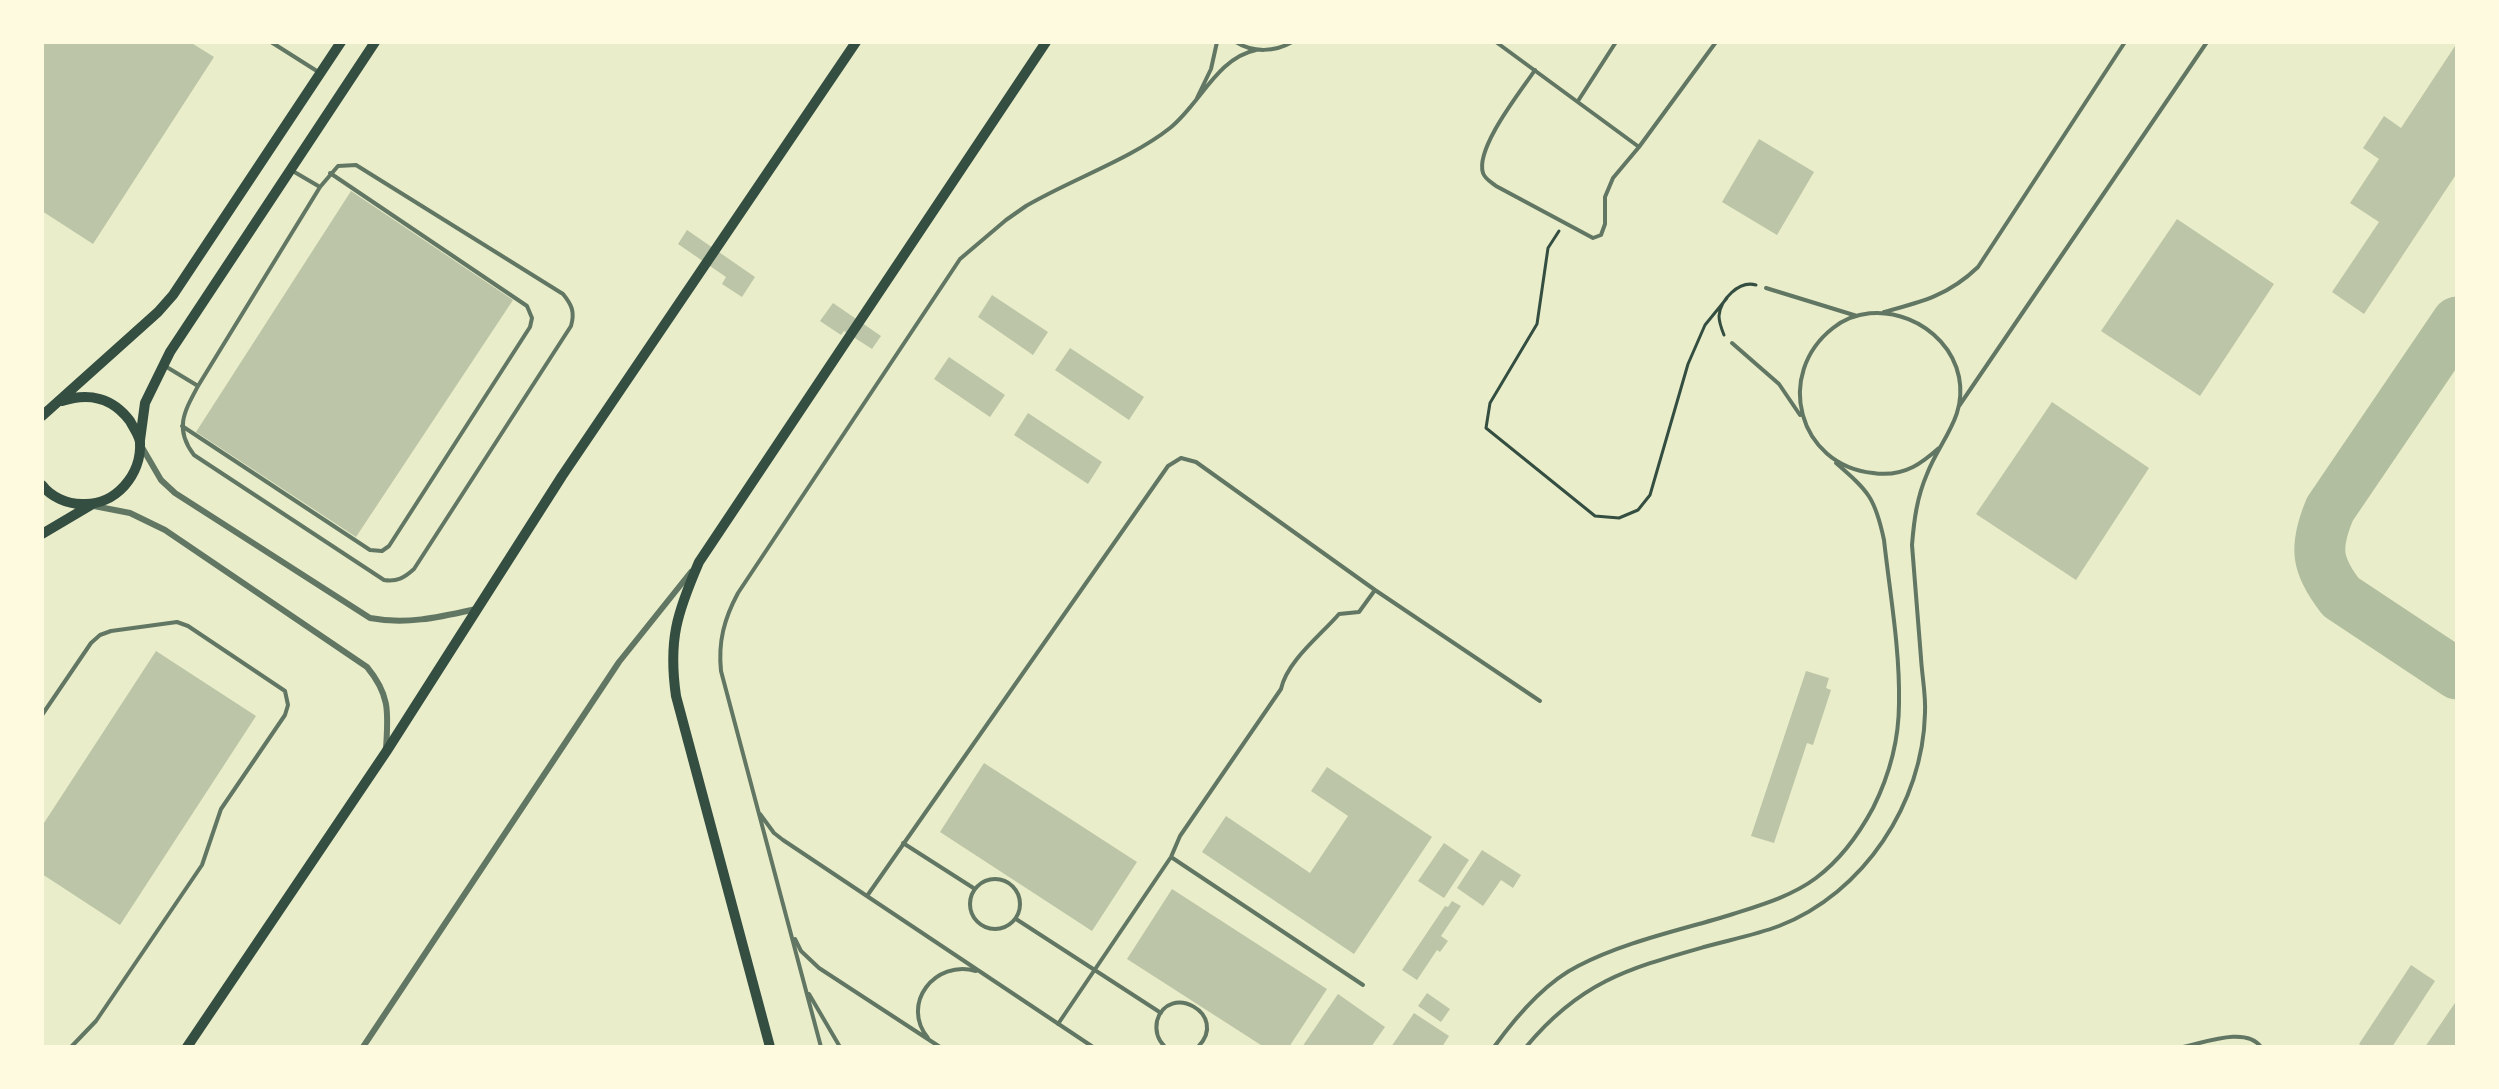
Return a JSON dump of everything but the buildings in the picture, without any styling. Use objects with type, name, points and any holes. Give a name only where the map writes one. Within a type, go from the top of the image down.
[{"type":"main road","points":[[42,416],[173,295],[341,42]]},
{"type":"main road","points":[[42,534],[91,505],[106,500],[121,490],[132,476],[138,459],[145,403],[163,365],[375,42]]},
{"type":"main road","points":[[188,1047],[386,752],[562,476],[856,42]]},
{"type":"main road","points":[[770,1047],[676,696],[671,665],[673,634],[681,603],[699,562],[1047,42]]},
{"type":"main road","points":[[58,402],[83,396],[108,401],[122,411],[140,440]]},
{"type":"main road","points":[[42,485],[57,498],[72,504],[91,505]]},
{"type":"street","points":[[140,440],[152,467],[161,480],[175,493],[370,618],[392,622],[418,621],[479,609]]},
{"type":"street","points":[[91,505],[130,513],[165,530],[367,668],[379,681],[385,694],[388,711],[386,752]]},
{"type":"street","points":[[363,1047],[619,662],[699,562]]},
{"type":"lane","points":[[272,42],[321,73]]},
{"type":"lane","points":[[1192,107],[1211,69],[1217,42]]},
{"type":"lane","points":[[1236,42],[1256,50]]},
{"type":"lane","points":[[822,1047],[721,671],[719,651],[722,632],[738,593],[960,259],[1006,220],[1026,207],[1154,140],[1192,107],[1229,62],[1245,52],[1274,50],[1292,42]]},
{"type":"lane","points":[[1496,42],[1639,147]]},
{"type":"lane","points":[[1578,101],[1616,42]]},
{"type":"lane","points":[[1535,70],[1488,142],[1482,165],[1484,175],[1496,186],[1563,224],[1593,238],[1601,235],[1605,224],[1605,197],[1609,185],[1716,42]]},
{"type":"lane","points":[[1802,418],[1799,392],[1804,367],[1816,344],[1834,326],[1857,316],[1918,303],[1941,294],[1961,283],[1978,267],[2125,42]]},
{"type":"lane","points":[[1958,406],[2207,42]]},
{"type":"lane","points":[[343,164],[356,165],[563,294],[571,304],[574,315],[571,326],[414,569],[405,577],[394,581],[384,580],[194,455],[184,443],[182,426],[187,406],[320,187],[330,173],[343,164]]},
{"type":"lane","points":[[291,170],[320,187]]},
{"type":"lane","points":[[182,426],[370,550],[382,551],[389,546],[530,327],[532,318],[527,306],[330,173]]},
{"type":"lane","points":[[1766,288],[1857,316]]},
{"type":"lane","points":[[1526,1047],[1543,1026],[1570,1002],[1614,975],[1641,965],[1779,926],[1839,891],[1862,868],[1884,840],[1913,781],[1921,751],[1925,712],[1912,545],[1913,524],[1917,502],[1939,448],[1953,427],[1958,406],[1959,377],[1950,352],[1932,332],[1909,318],[1883,312]]},
{"type":"lane","points":[[1494,1047],[1522,1012],[1576,967],[1603,954],[1762,905],[1816,878],[1843,852],[1863,826],[1877,799],[1889,767],[1896,738],[1899,676],[1884,540],[1874,502],[1862,486],[1814,441],[1802,418],[1779,384],[1732,343]]},
{"type":"lane","points":[[163,365],[198,386]]},
{"type":"lane","points":[[1832,459],[1857,471],[1885,474],[1912,468],[1939,448]]},
{"type":"lane","points":[[867,896],[1168,466],[1181,458],[1196,462],[1375,590],[1540,701]]},
{"type":"lane","points":[[1058,1024],[1171,856],[1180,836],[1281,689],[1283,680],[1308,644],[1318,639],[1340,614],[1359,612],[1375,590]]},
{"type":"lane","points":[[42,715],[91,643],[100,635],[111,631],[168,622],[188,626],[285,691],[288,697],[285,715],[221,809],[202,865],[96,1021],[71,1047]]},
{"type":"lane","points":[[757,808],[765,822],[783,840],[1093,1047]]},
{"type":"lane","points":[[903,843],[975,889]]},
{"type":"lane","points":[[1171,856],[1363,985]]},
{"type":"lane","points":[[993,879],[1009,883],[1015,889],[1020,904],[1016,919],[1003,928],[994,930],[980,924],[970,910],[970,901],[975,889],[985,881],[993,879]]},
{"type":"lane","points":[[1016,919],[1161,1013]]},
{"type":"lane","points":[[791,932],[801,951],[819,968],[940,1047]]},
{"type":"lane","points":[[931,1041],[922,1030],[918,1009],[922,995],[931,981],[941,972],[954,968],[980,972]]},
{"type":"lane","points":[[805,988],[840,1047]]},
{"type":"lane","points":[[1165,1047],[1157,1034],[1156,1025],[1161,1013],[1171,1005],[1179,1003],[1196,1007],[1202,1012],[1207,1028],[1206,1036],[1198,1047]]},
{"type":"lane","points":[[2183,1047],[2234,1037],[2246,1037],[2257,1041],[2261,1047]]},
{"type":"path","points":[[1563,224],[1548,248],[1537,324],[1490,403],[1486,428],[1595,516],[1619,518],[1638,510],[1650,495],[1688,364],[1706,325],[1737,288],[1752,283],[1766,288]]},
{"type":"path","points":[[1727,298],[1719,315],[1723,334],[1732,343]]},
{"type":"taxiway","points":[[2457,322],[2330,509],[2321,534],[2320,545],[2320,555],[2326,575],[2341,597],[2457,674]]}]
